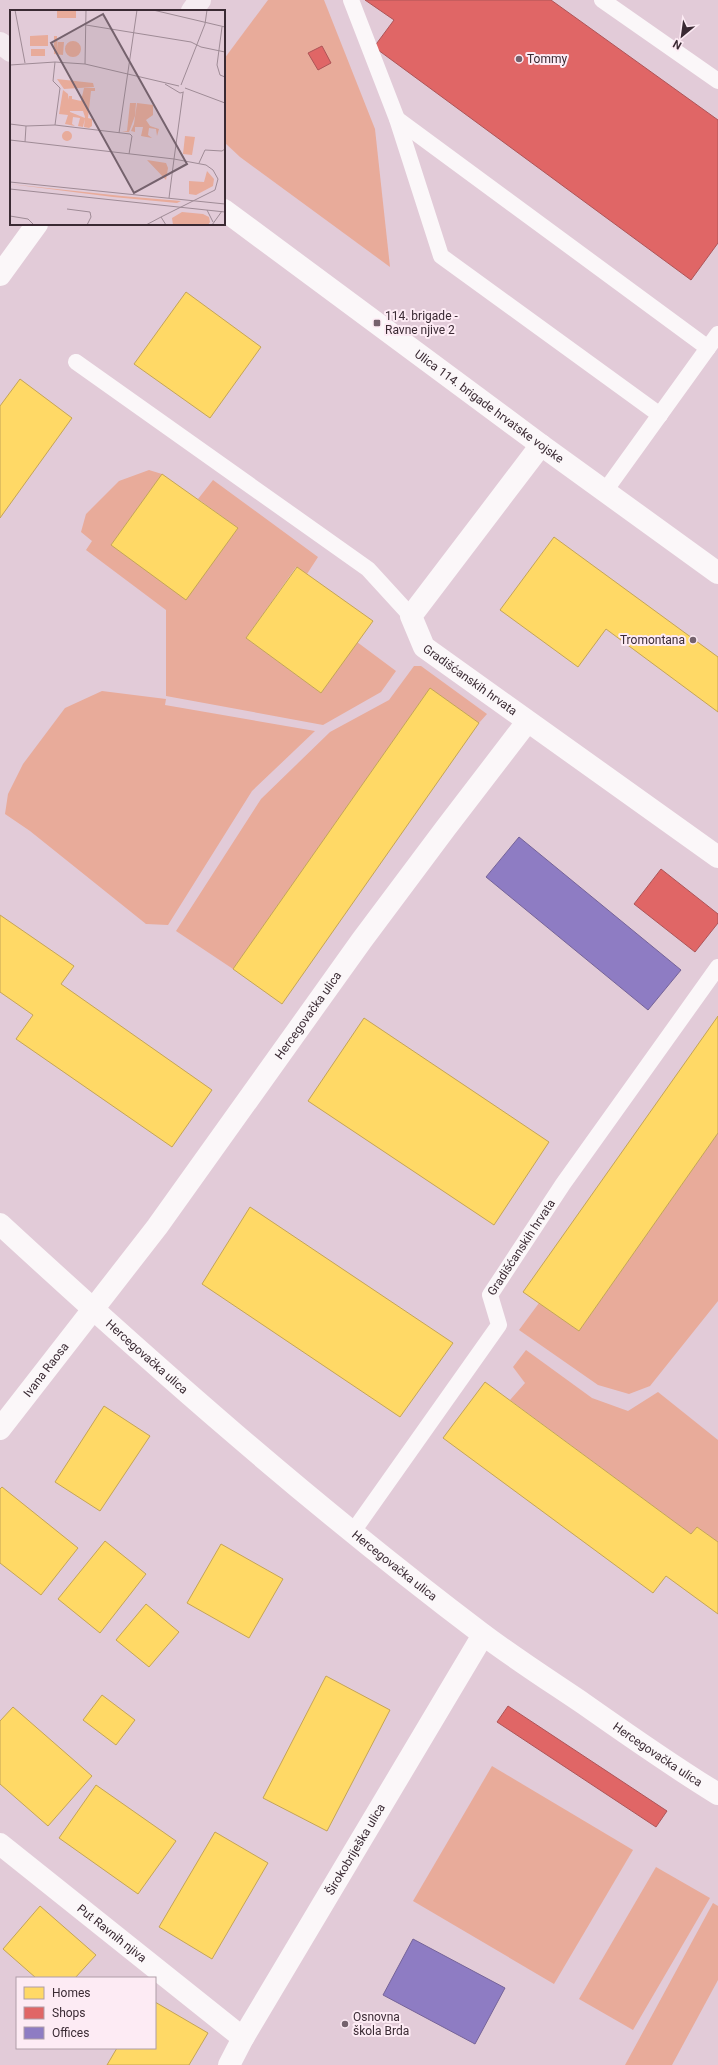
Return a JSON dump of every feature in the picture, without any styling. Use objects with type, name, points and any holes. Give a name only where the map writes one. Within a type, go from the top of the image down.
[{"type":"main road","points":[[193,10],[200,0]]},
{"type":"main road","points":[[0,43],[10,50]]},
{"type":"street","name":"Ulica 114. brigade hrvatske vojske","points":[[225,211],[541,445],[718,573]]},
{"type":"street","points":[[0,275],[36,225]]},
{"type":"street","points":[[411,616],[541,445]]},
{"type":"street","name":"Gradišćanskih hrvata","points":[[411,616],[424,646],[527,722],[718,857]]},
{"type":"street","name":"Hercegovačka ulica","points":[[93,1310],[157,1227],[239,1110],[440,835],[527,722]]},
{"type":"street","name":"Hercegovačka ulica","points":[[0,1224],[93,1310],[225,1426],[352,1533],[483,1635],[643,1745],[718,1794]]},
{"type":"street","name":"Ivana Raosa","points":[[0,1429],[93,1310]]},
{"type":"street","name":"Širokobriješka ulica","points":[[228,2065],[483,1635]]},
{"type":"street","name":"Put Ravnih njiva","points":[[0,1844],[243,2038]]},
{"type":"lane","points":[[351,0],[398,119],[441,256],[660,415]]},
{"type":"lane","points":[[602,0],[718,81]]},
{"type":"lane","points":[[398,119],[708,348]]},
{"type":"lane","points":[[604,491],[718,334]]},
{"type":"lane","points":[[76,362],[368,569],[411,616]]},
{"type":"lane","name":"Gradišćanskih hrvata","points":[[352,1533],[499,1325],[490,1295],[563,1184],[718,967]]},
{"type":"shaded area","points":[[268,0],[324,0],[375,129],[390,267],[240,157],[225,143],[225,58]]},
{"type":"shaded area","points":[[149,470],[162,474],[111,545],[186,599],[238,528],[198,499],[213,480],[318,557],[307,574],[296,567],[246,638],[321,693],[357,642],[396,671],[381,692],[323,725],[166,696],[166,610],[86,550],[92,541],[81,532],[86,514],[119,481]]},
{"type":"shaded area","points":[[414,666],[421,666],[487,714],[479,723],[430,688],[233,969],[176,931],[261,799],[330,732],[389,700]]},
{"type":"shaded area","points":[[102,691],[166,699],[165,705],[315,731],[252,791],[168,925],[146,924],[30,831],[5,814],[8,794],[23,764],[65,708]]},
{"type":"shaded area","points":[[718,1133],[718,1301],[650,1386],[629,1394],[598,1385],[519,1330],[539,1303],[579,1331]]},
{"type":"shaded area","points":[[526,1350],[592,1398],[628,1411],[658,1392],[718,1440],[718,1542],[697,1527],[691,1534],[510,1400],[525,1383],[513,1367]]},
{"type":"shaded area","points":[[492,1766],[633,1850],[554,1984],[413,1901]]},
{"type":"shaded area","points":[[656,1867],[710,1898],[633,2030],[579,1999]]},
{"type":"shaded area","points":[[713,1903],[718,1906],[718,1980],[672,2065],[625,2065]]},
{"type":"building: Homes","points":[[186,292],[261,347],[210,418],[134,364]]},
{"type":"building: Homes","points":[[20,379],[72,418],[0,518],[0,406]]},
{"type":"building: Homes","points":[[162,474],[238,528],[186,600],[111,545]]},
{"type":"building: Homes","points":[[554,537],[718,657],[718,712],[606,629],[578,667],[500,610]]},
{"type":"building: Homes","points":[[297,567],[373,621],[321,693],[246,638]]},
{"type":"building: Homes","points":[[430,688],[479,723],[282,1004],[233,969]]},
{"type":"building: Homes","points":[[0,915],[74,966],[61,984],[212,1090],[172,1147],[16,1039],[33,1015],[0,992]]},
{"type":"building: Homes","points":[[718,1016],[718,1133],[579,1331],[523,1292]]},
{"type":"building: Homes","points":[[364,1018],[549,1142],[494,1225],[308,1101]]},
{"type":"building: Homes","points":[[250,1207],[453,1343],[400,1417],[202,1284]]},
{"type":"building: Homes","points":[[485,1382],[691,1534],[697,1527],[718,1542],[718,1614],[666,1576],[653,1593],[443,1438]]},
{"type":"building: Homes","points":[[104,1406],[150,1436],[100,1511],[55,1482]]},
{"type":"building: Homes","points":[[2,1487],[78,1548],[41,1595],[0,1563],[0,1489]]},
{"type":"building: Homes","points":[[105,1541],[146,1574],[100,1633],[58,1599]]},
{"type":"building: Homes","points":[[221,1544],[283,1579],[249,1638],[187,1603]]},
{"type":"building: Homes","points":[[146,1604],[179,1632],[149,1667],[116,1640]]},
{"type":"building: Homes","points":[[326,1676],[390,1710],[327,1831],[263,1798]]},
{"type":"building: Homes","points":[[102,1695],[135,1720],[116,1745],[83,1720]]},
{"type":"building: Homes","points":[[13,1707],[92,1776],[48,1826],[0,1784],[0,1721]]},
{"type":"building: Homes","points":[[96,1785],[176,1841],[138,1894],[59,1838]]},
{"type":"building: Homes","points":[[215,1832],[268,1863],[212,1959],[159,1927]]},
{"type":"building: Homes","points":[[40,1906],[96,1955],[76,1977],[35,1977],[3,1949]]},
{"type":"building: Homes","points":[[156,2003],[208,2033],[189,2065],[107,2065],[116,2049],[156,2049]]},
{"type":"building: Shops","points":[[365,0],[551,0],[718,120],[718,243],[691,280],[374,47],[394,20]]},
{"type":"building: Shops","points":[[322,46],[331,63],[318,70],[308,53]]},
{"type":"building: Shops","points":[[661,869],[718,914],[718,923],[695,952],[634,904]]},
{"type":"building: Shops","points":[[508,1706],[667,1811],[656,1827],[497,1722]]},
{"type":"building: Offices","points":[[519,837],[681,970],[648,1010],[486,877]]},
{"type":"building: Offices","points":[[413,1939],[505,1988],[475,2044],[383,1995]]},
{"type":"place","name":"Tommy","points":[[519,59]]},
{"type":"place","name":"114. brigade - Ravne njive 2","points":[[377,323]]},
{"type":"place","name":"Tromontana","points":[[693,640]]},
{"type":"place","name":"Osnovna škola Brda","points":[[345,2024]]}]
